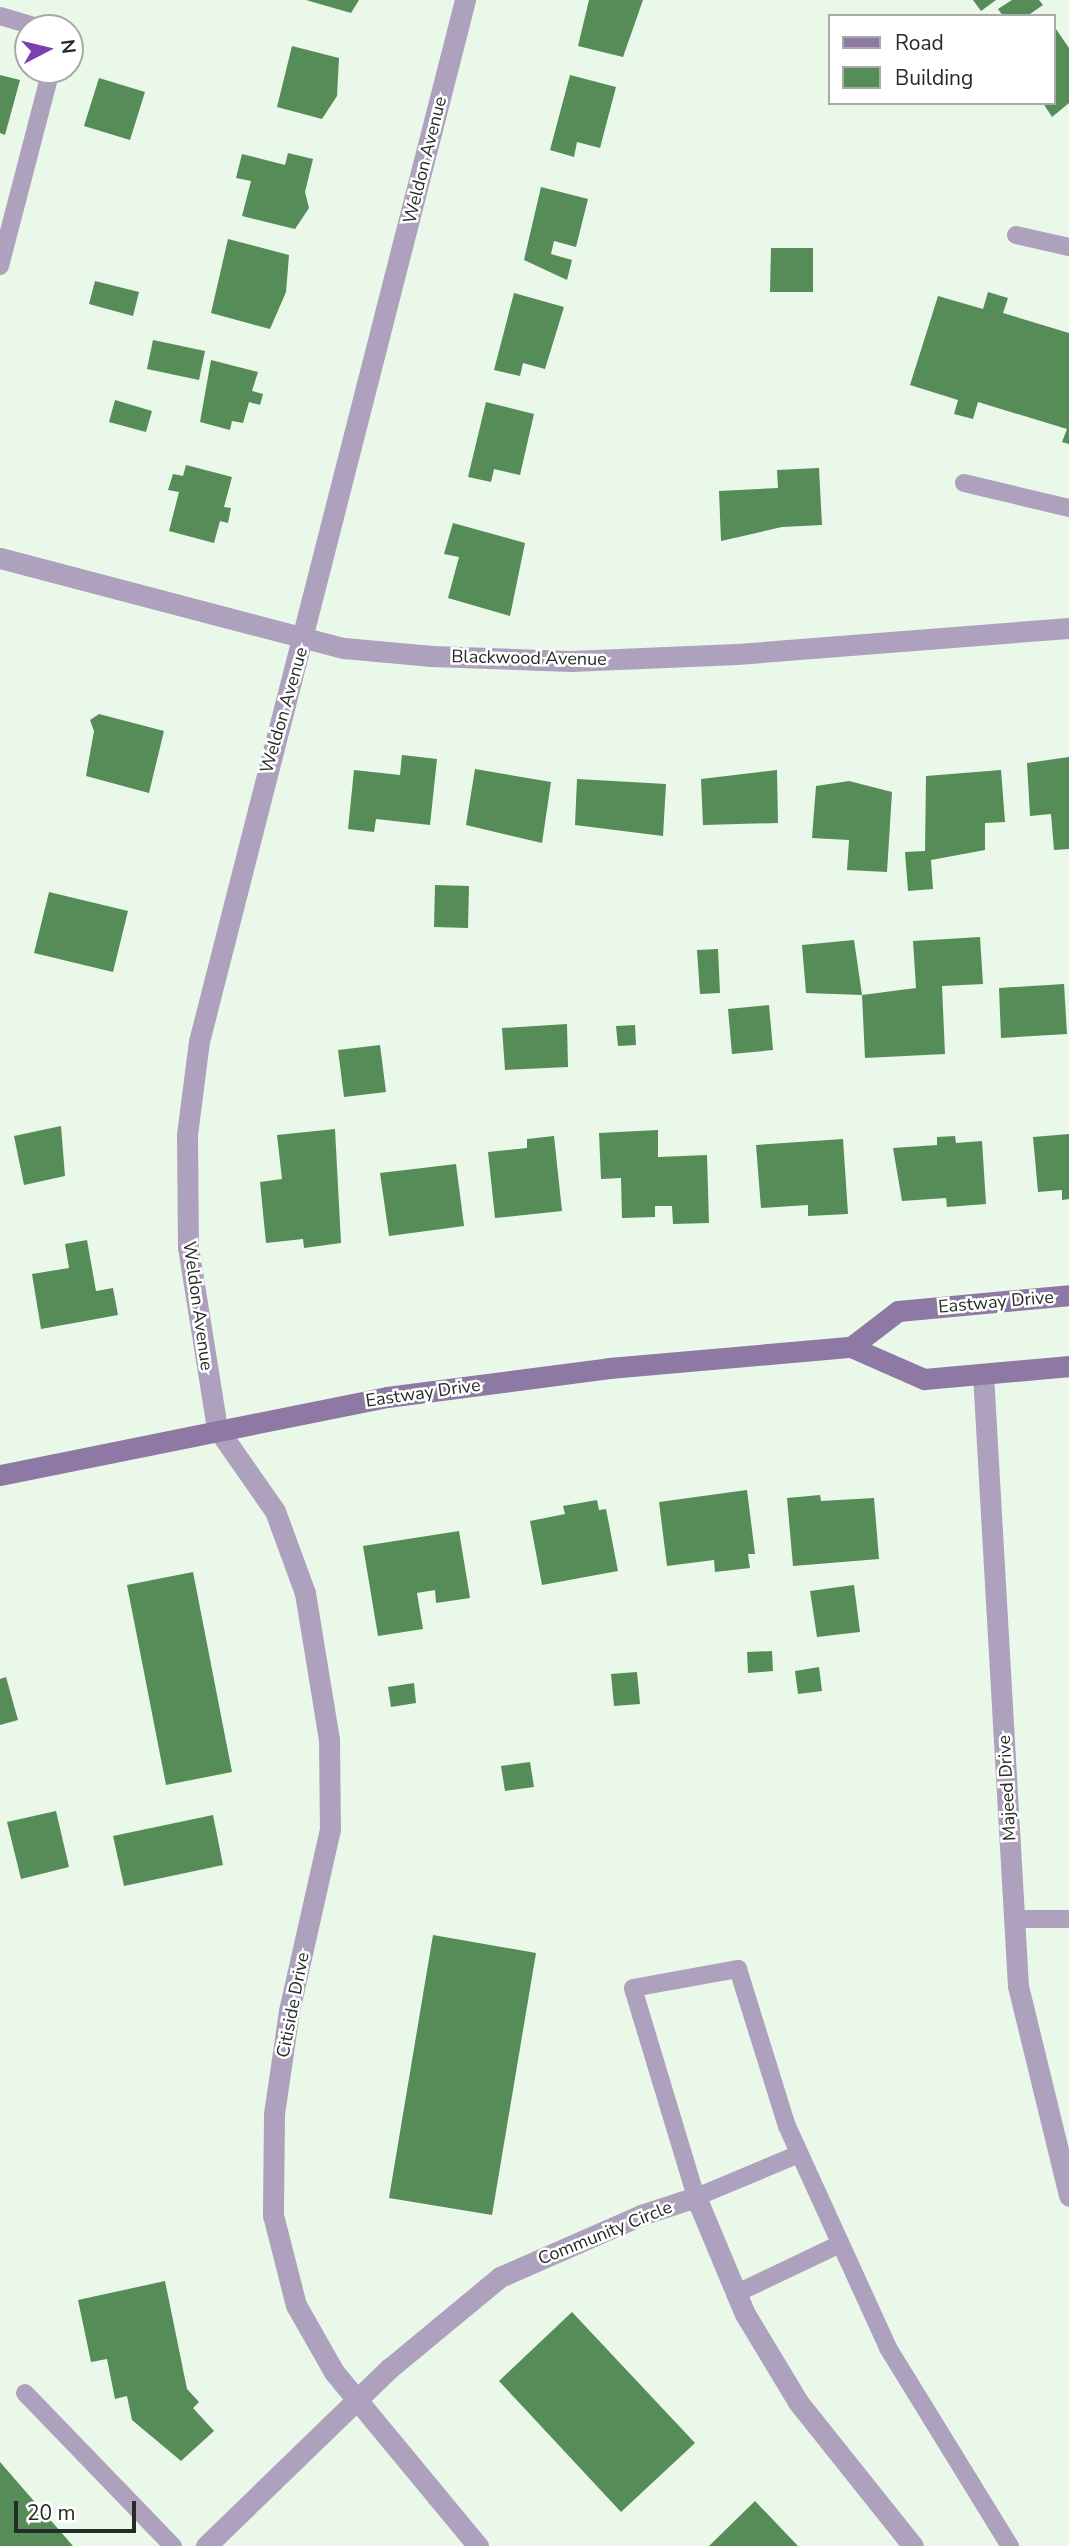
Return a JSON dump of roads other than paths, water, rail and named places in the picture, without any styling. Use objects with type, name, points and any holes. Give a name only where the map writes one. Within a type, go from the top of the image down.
[{"type":"main road","name":"Eastway Drive","points":[[851,1346],[898,1311],[1069,1295]]},
{"type":"main road","name":"Eastway Drive","points":[[0,1475],[217,1428],[387,1397],[596,1370],[851,1346],[924,1379],[1069,1366]]},
{"type":"street","name":"Weldon Avenue","points":[[217,1428],[188,1247],[187,1135],[199,1041],[465,0]]},
{"type":"street","name":"Blackwood Avenue","points":[[0,558],[344,648],[571,661],[1069,628]]},
{"type":"street","name":"Majeed Drive","points":[[984,1374],[1018,1986],[1069,2196]]},
{"type":"street","name":"Citiside Drive","points":[[217,1428],[275,1511],[305,1593],[329,1739],[330,1829],[289,2011],[274,2113],[274,2214],[296,2305],[355,2401],[478,2546]]},
{"type":"street","name":"Community Circle","points":[[206,2546],[355,2401],[500,2277],[696,2197]]},
{"type":"street","points":[[696,2197],[735,2294],[798,2402],[913,2546]]},
{"type":"lane","points":[[0,266],[47,84]]},
{"type":"lane","points":[[1016,235],[1069,247]]},
{"type":"lane","points":[[964,483],[1069,508]]},
{"type":"lane","points":[[1014,1919],[1069,1919]]},
{"type":"lane","points":[[799,2154],[696,2197],[633,1988],[738,1969],[799,2154],[888,2348],[1010,2546]]},
{"type":"lane","points":[[735,2294],[840,2244]]},
{"type":"lane","points":[[26,2393],[173,2546]]}]
